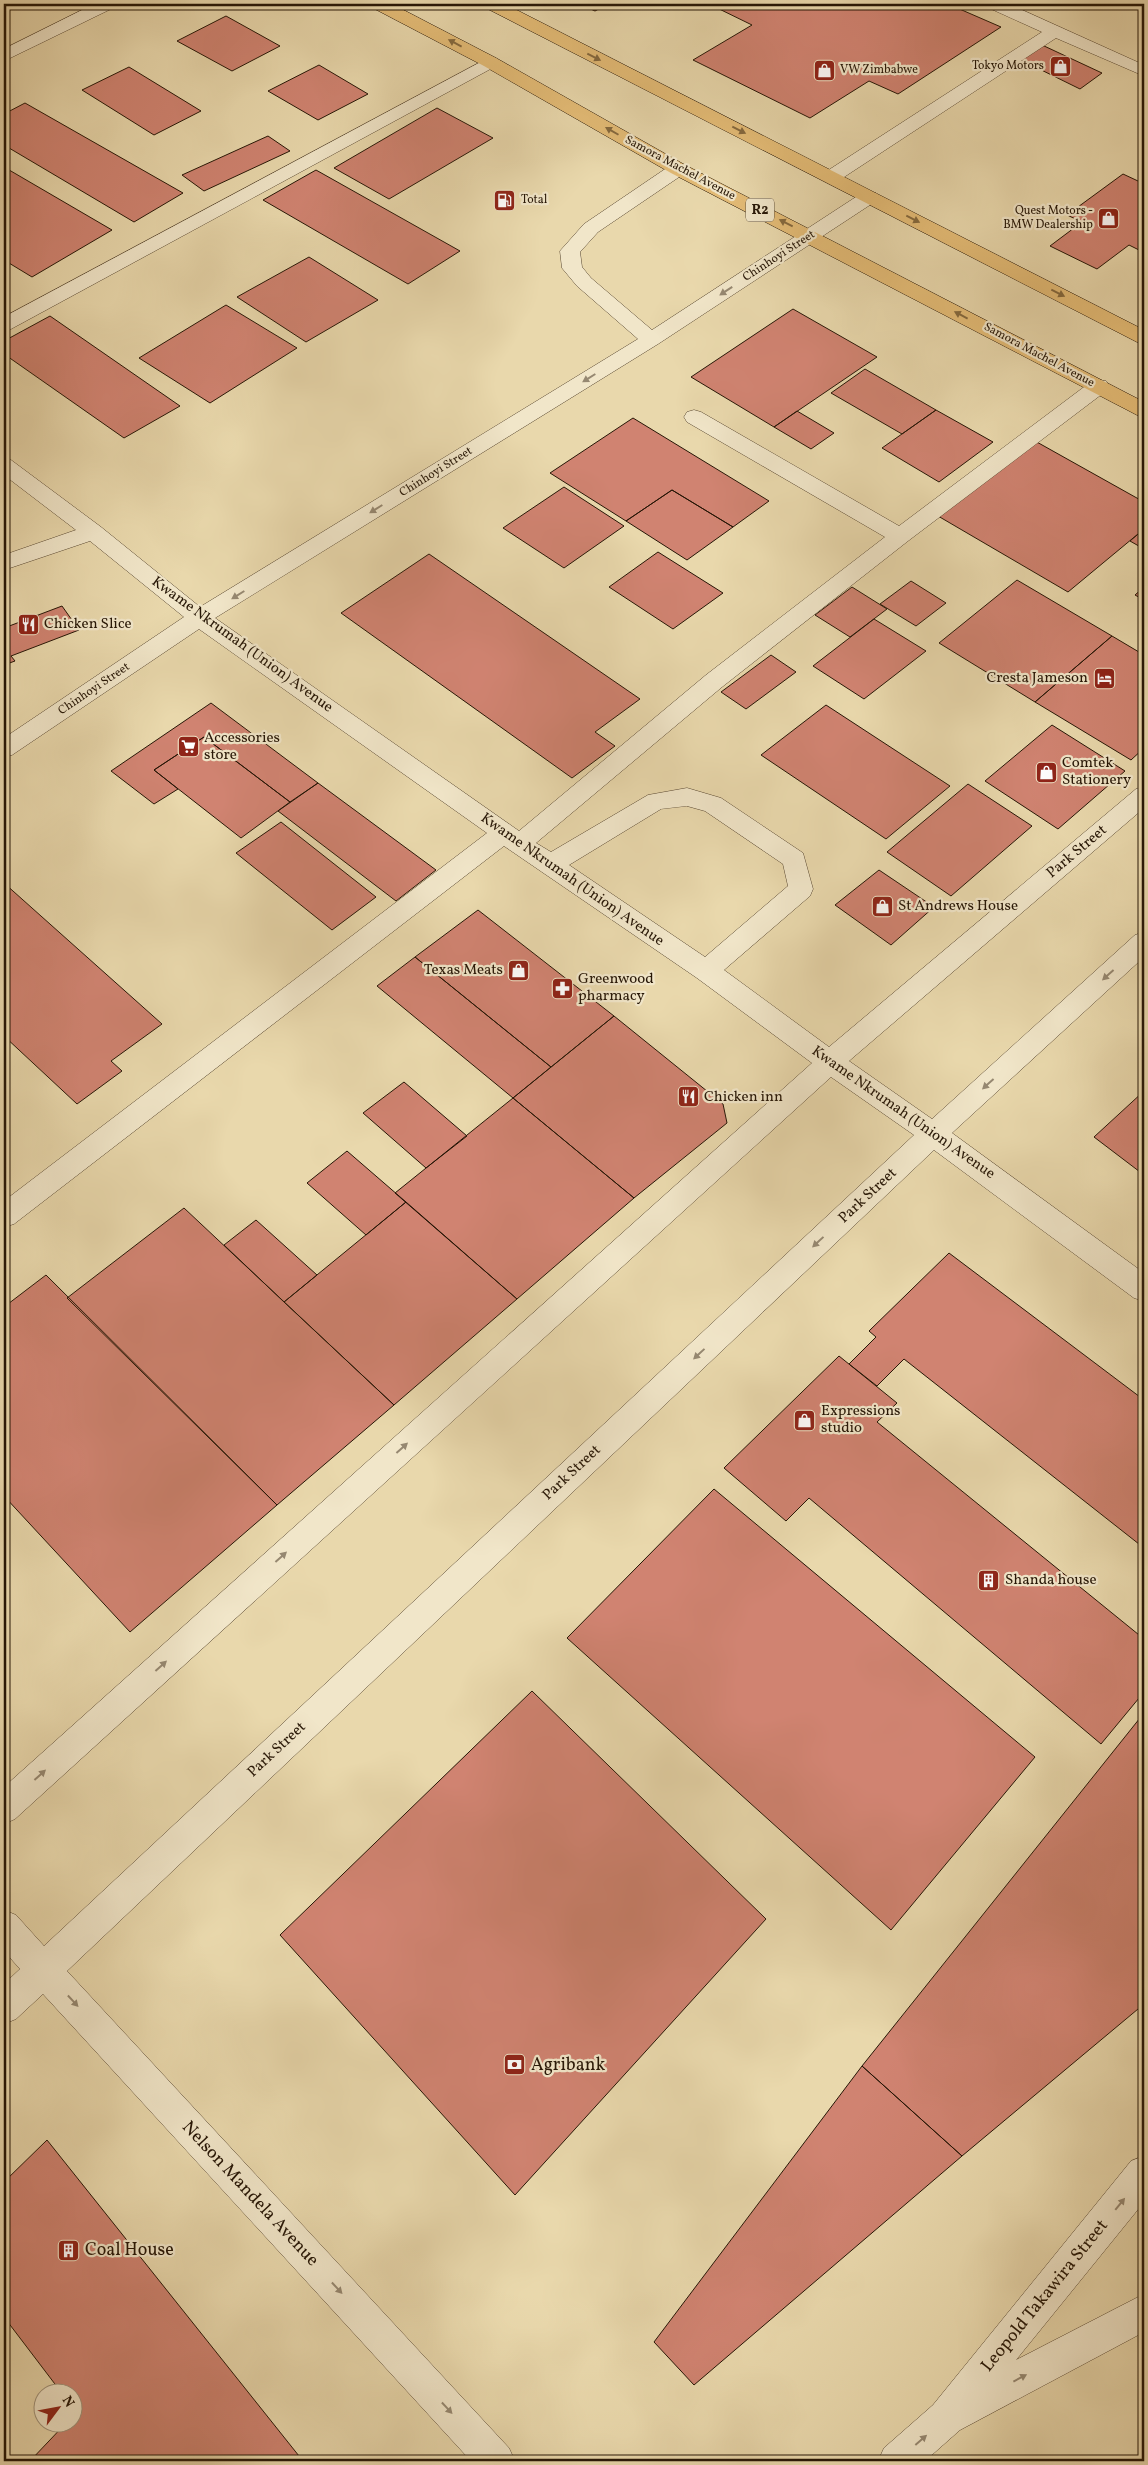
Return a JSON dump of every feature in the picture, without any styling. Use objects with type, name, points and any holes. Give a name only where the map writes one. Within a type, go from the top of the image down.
[{"type":"highway","name":"Samora Machel Avenue","points":[[379,4],[490,62],[678,168],[1144,410]]},
{"type":"highway","points":[[492,4],[1144,338]]},
{"type":"street","points":[[4,56],[107,4]]},
{"type":"street","points":[[995,4],[1144,71]]},
{"type":"street","points":[[831,177],[1055,31]]},
{"type":"street","points":[[4,326],[490,62]]},
{"type":"street","points":[[650,340],[584,282],[572,268],[570,251],[590,228],[678,168]]},
{"type":"street","name":"Chinhoyi Street","points":[[4,749],[199,618],[650,340],[870,197]]},
{"type":"street","points":[[4,1216],[512,838],[900,536],[1099,386]]},
{"type":"street","points":[[694,416],[900,536]]},
{"type":"street","name":"Kwame Nkrumah (Union) Avenue","points":[[4,465],[93,532],[199,618],[550,865],[706,971],[1144,1289]]},
{"type":"street","points":[[4,563],[93,532]]},
{"type":"street","name":"Park Street","points":[[4,1808],[830,1062],[1144,795]]},
{"type":"street","points":[[550,865],[656,801],[687,797],[713,804],[794,859],[802,889],[706,971]]},
{"type":"street","name":"Park Street","points":[[4,2008],[933,1134],[1144,942]]},
{"type":"street","name":"Nelson Mandela Avenue","points":[[4,1927],[496,2461]]},
{"type":"street","name":"Leopold Takawira Street","points":[[897,2461],[946,2418],[1144,2174]]},
{"type":"street","name":"Leopold Takawira Street","points":[[946,2418],[1144,2312]]},
{"type":"building","points":[[4,4],[21,4],[4,13]]},
{"type":"building","points":[[580,4],[608,4],[595,11]]},
{"type":"building","name":"VW Zimbabwe","points":[[709,4],[948,4],[1001,27],[898,94],[869,81],[810,118],[693,60],[752,25]]},
{"type":"building","points":[[226,16],[280,46],[232,71],[177,41]]},
{"type":"building","name":"Tokyo Motors","points":[[1042,45],[1102,73],[1080,89],[1019,59]]},
{"type":"building","points":[[319,65],[368,94],[318,120],[268,91]]},
{"type":"building","points":[[129,67],[201,111],[154,135],[82,90]]},
{"type":"building","points":[[25,103],[183,193],[134,222],[4,145],[4,114]]},
{"type":"building","points":[[437,108],[493,138],[389,199],[334,168]]},
{"type":"building","points":[[268,136],[290,151],[204,191],[182,175]]},
{"type":"building","points":[[4,167],[112,230],[32,277],[4,260]]},
{"type":"building","points":[[316,170],[460,251],[408,284],[263,200]]},
{"type":"building","name":"Quest Motors - BMW Dealership","points":[[1123,174],[1138,181],[1144,177],[1144,249],[1141,251],[1129,245],[1097,269],[1050,246],[1082,222],[1067,215]]},
{"type":"building","points":[[309,257],[378,300],[306,342],[237,297]]},
{"type":"building","points":[[226,305],[297,348],[210,403],[139,358]]},
{"type":"building","points":[[793,309],[877,357],[774,427],[691,377]]},
{"type":"building","points":[[50,316],[180,406],[124,438],[4,354],[4,341]]},
{"type":"building","points":[[865,369],[936,410],[902,434],[831,393]]},
{"type":"building","points":[[936,410],[993,442],[939,482],[882,448]]},
{"type":"building","points":[[797,411],[834,433],[811,449],[774,427]]},
{"type":"building","points":[[633,418],[769,501],[733,527],[672,490],[626,521],[550,473]]},
{"type":"building","points":[[1035,441],[1144,502],[1144,529],[1068,592],[938,516]]},
{"type":"building","points":[[564,487],[624,526],[564,568],[503,528]]},
{"type":"building","points":[[672,490],[733,527],[687,560],[626,521]]},
{"type":"building","points":[[1144,529],[1144,549],[1130,541]]},
{"type":"building","points":[[658,552],[723,593],[673,629],[609,587]]},
{"type":"building","points":[[429,554],[640,699],[595,732],[615,746],[572,778],[341,613]]},
{"type":"building","name":"Cresta Jameson","points":[[1017,580],[1112,636],[1035,702],[939,643]]},
{"type":"building","points":[[911,581],[946,603],[916,626],[880,604]]},
{"type":"building","points":[[852,587],[887,609],[850,637],[815,615]]},
{"type":"building","points":[[1144,587],[1144,600],[1135,595]]},
{"type":"building","points":[[62,606],[79,630],[11,656],[15,661],[4,665],[4,628]]},
{"type":"building","points":[[874,619],[926,651],[864,699],[813,666]]},
{"type":"building","name":"Cresta Jameson","points":[[1112,636],[1144,655],[1144,748],[1131,760],[1035,702]]},
{"type":"building","points":[[771,655],[796,672],[746,709],[721,692]]},
{"type":"building","points":[[211,703],[318,783],[290,802],[204,737],[154,770],[178,789],[154,804],[111,771]]},
{"type":"building","points":[[826,705],[950,786],[886,839],[761,755]]},
{"type":"building","points":[[1052,725],[1125,771],[1058,829],[985,781]]},
{"type":"building","points":[[204,737],[290,802],[241,838],[154,770]]},
{"type":"building","points":[[318,783],[436,870],[396,901],[278,811]]},
{"type":"building","points":[[968,784],[1032,826],[951,896],[887,852]]},
{"type":"building","points":[[281,822],[376,897],[332,930],[236,853]]},
{"type":"building","points":[[879,870],[934,907],[891,945],[835,905]]},
{"type":"building","points":[[4,883],[162,1024],[111,1061],[122,1071],[77,1104],[4,1036]]},
{"type":"building","points":[[478,910],[614,1016],[551,1067],[415,957]]},
{"type":"building","points":[[415,957],[551,1067],[513,1098],[377,986]]},
{"type":"building","points":[[614,1016],[723,1104],[727,1123],[634,1198],[513,1098]]},
{"type":"building","points":[[404,1082],[467,1136],[426,1168],[363,1113]]},
{"type":"building","points":[[1144,1091],[1144,1175],[1094,1137]]},
{"type":"building","points":[[513,1098],[634,1198],[517,1299],[395,1193]]},
{"type":"building","points":[[347,1151],[406,1202],[366,1235],[307,1183]]},
{"type":"building","points":[[406,1202],[517,1299],[394,1405],[284,1302]]},
{"type":"building","points":[[184,1208],[394,1405],[277,1505],[67,1298]]},
{"type":"building","points":[[256,1220],[317,1275],[284,1302],[224,1245]]},
{"type":"building","points":[[949,1253],[1144,1400],[1144,1548],[904,1359],[877,1386],[849,1364],[876,1337],[869,1331]]},
{"type":"building","points":[[46,1275],[277,1505],[130,1632],[4,1496],[4,1307]]},
{"type":"building","name":"Shanda house","points":[[839,1356],[897,1403],[877,1422],[1144,1639],[1144,1692],[1101,1744],[809,1498],[786,1521],[724,1468]]},
{"type":"building","points":[[714,1489],[1035,1757],[891,1930],[567,1638]]},
{"type":"building","name":"Agribank","points":[[532,1691],[766,1919],[515,2195],[280,1935]]},
{"type":"building","points":[[1144,1713],[1144,2004],[962,2156],[862,2066]]},
{"type":"building","points":[[862,2066],[962,2156],[694,2385],[654,2342]]},
{"type":"building","name":"Coal House","points":[[47,2140],[303,2461],[30,2461],[58,2432],[82,2432],[82,2382],[53,2382],[4,2317],[4,2182]]},
{"type":"place","name":"Tokyo Motors","points":[[1060,66]]},
{"type":"place","name":"VW Zimbabwe","points":[[824,70]]},
{"type":"place","name":"Total","points":[[505,200]]},
{"type":"place","name":"Quest Motors - BMW Dealership","points":[[1109,218]]},
{"type":"place","name":"Chicken Slice","points":[[28,624]]},
{"type":"place","name":"Cresta Jameson","points":[[1104,678]]},
{"type":"place","name":"Accessories store","points":[[188,747]]},
{"type":"place","name":"Comtek Stationery","points":[[1046,772]]},
{"type":"place","name":"St Andrews House","points":[[882,906]]},
{"type":"place","name":"Texas Meats","points":[[519,970]]},
{"type":"place","name":"Greenwood pharmacy","points":[[562,988]]},
{"type":"place","name":"Chicken inn","points":[[688,1097]]},
{"type":"place","name":"Expressions studio","points":[[805,1420]]},
{"type":"place","name":"Shanda house","points":[[989,1580]]},
{"type":"place","name":"Agribank","points":[[515,2065]]},
{"type":"place","name":"Coal House","points":[[69,2250]]}]
